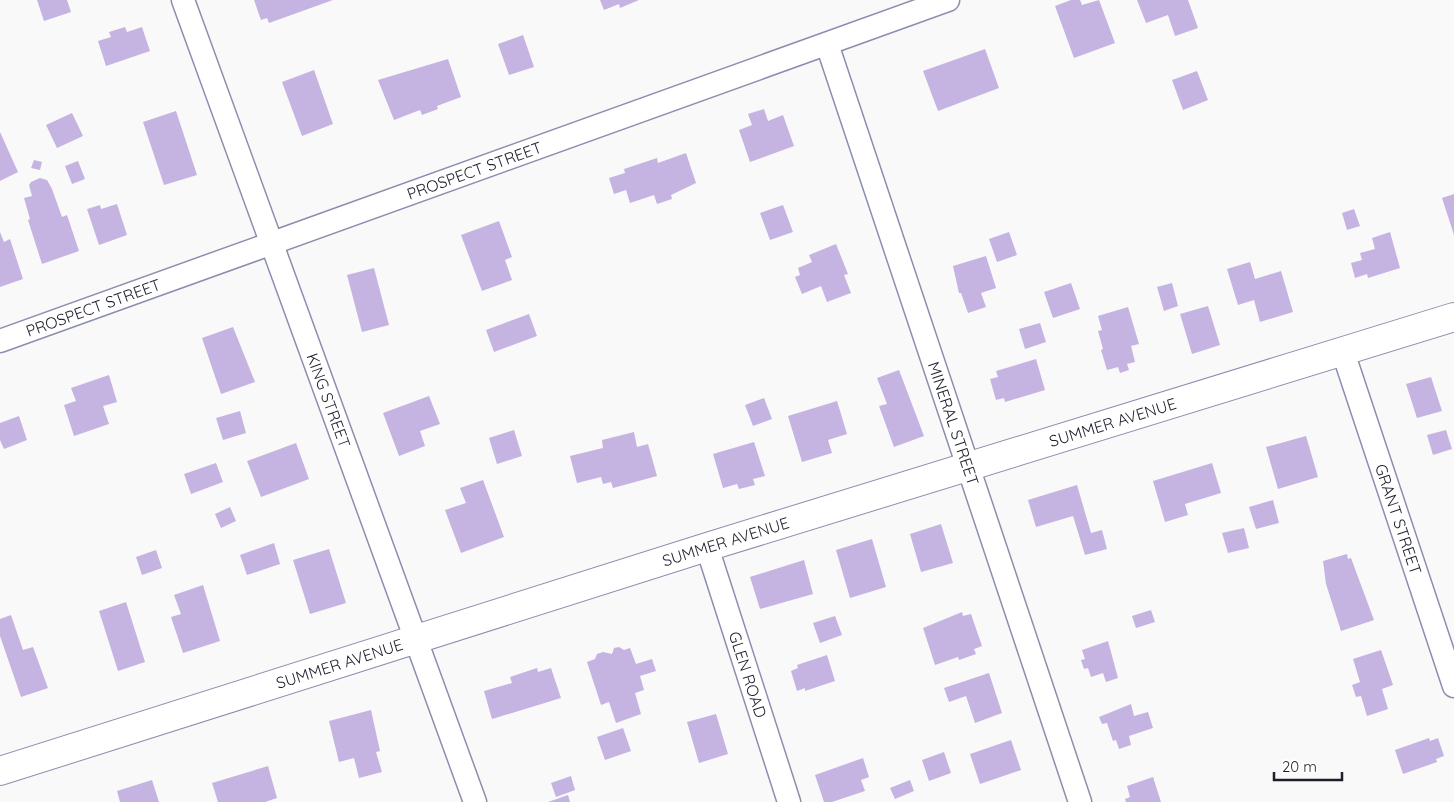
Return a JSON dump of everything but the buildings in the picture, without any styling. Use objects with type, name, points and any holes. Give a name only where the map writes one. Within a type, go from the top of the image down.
[{"type":"street","name":"KING STREET","points":[[183,0],[476,802]]},
{"type":"street","name":"PROSPECT STREET","points":[[0,341],[270,242],[948,0]]},
{"type":"street","name":"MINERAL STREET","points":[[827,44],[1080,802]]},
{"type":"street","name":"SUMMER AVENUE","points":[[0,771],[707,547],[1454,317]]},
{"type":"street","name":"GRANT STREET","points":[[1343,352],[1454,686]]},
{"type":"street","name":"GLEN ROAD","points":[[707,547],[790,802]]}]
